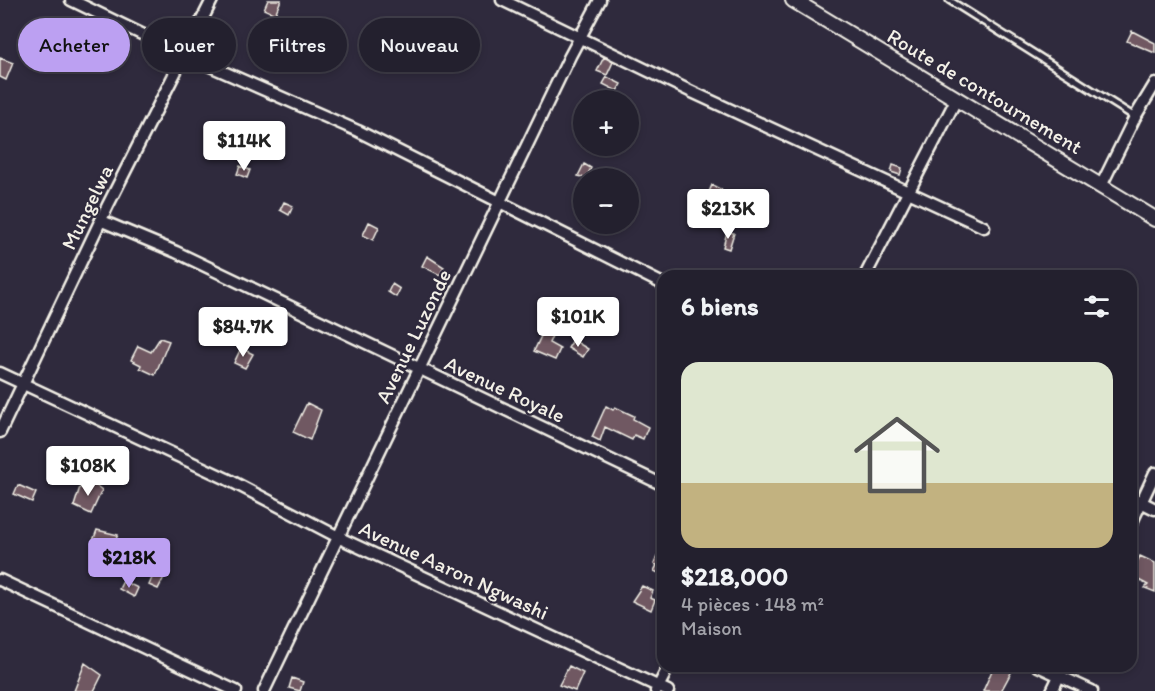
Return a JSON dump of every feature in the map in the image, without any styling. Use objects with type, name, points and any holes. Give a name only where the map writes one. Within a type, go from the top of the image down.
[{"type":"street","points":[[71,0],[142,34]]},
{"type":"street","name":"Mungelwa","points":[[203,18],[212,0]]},
{"type":"street","points":[[502,0],[984,227]]},
{"type":"street","name":"Avenue Luzonde","points":[[264,691],[580,37],[600,0]]},
{"type":"street","name":"Route de contournement","points":[[793,0],[1155,219]]},
{"type":"street","name":"Mungelwa","points":[[0,432],[176,72]]},
{"type":"street","points":[[224,72],[358,131],[657,281]]},
{"type":"street","points":[[1101,186],[1135,117],[1155,84]]},
{"type":"street","points":[[868,270],[957,98]]},
{"type":"street","name":"Avenue Royale","points":[[102,221],[176,252],[657,482]]},
{"type":"street","name":"Avenue Aaron Ngwashi","points":[[0,373],[227,479],[339,537],[661,690]]},
{"type":"street","points":[[1137,498],[1155,473]]},
{"type":"street","points":[[1137,500],[1155,509]]},
{"type":"street","points":[[0,579],[236,691]]},
{"type":"street","points":[[661,690],[667,672]]},
{"type":"street","points":[[1052,691],[1061,672]]},
{"type":"street","points":[[1063,672],[1092,691]]},
{"type":"lane","points":[[949,0],[1135,117]]},
{"type":"building","points":[[268,0],[281,0],[275,14],[264,9]]},
{"type":"building","points":[[1132,31],[1155,43],[1155,53],[1127,41]]},
{"type":"building","points":[[604,57],[613,62],[607,75],[597,71]]},
{"type":"building","points":[[0,58],[13,63],[6,80],[0,77]]},
{"type":"building","points":[[607,77],[621,84],[618,90],[615,90],[603,84]]},
{"type":"building","points":[[893,165],[902,168],[900,175],[891,172]]},
{"type":"building","points":[[240,166],[250,170],[247,178],[237,174]]},
{"type":"building","points":[[712,185],[722,190],[711,224],[707,222],[704,228],[690,222],[701,197],[706,199]]},
{"type":"building","points":[[284,202],[293,206],[289,215],[280,210]]},
{"type":"building","points":[[369,222],[379,227],[373,240],[363,235]]},
{"type":"building","points":[[727,232],[734,233],[729,249],[723,247]]},
{"type":"building","points":[[427,256],[444,267],[440,275],[422,266]]},
{"type":"building","points":[[392,284],[400,289],[396,297],[388,292]]},
{"type":"building","points":[[543,332],[552,336],[549,343],[560,349],[555,360],[534,351]]},
{"type":"building","points":[[160,338],[169,341],[155,375],[140,368],[141,365],[131,360],[138,346],[151,352]]},
{"type":"building","points":[[573,340],[588,349],[583,357],[568,348]]},
{"type":"building","points":[[241,348],[253,354],[245,368],[234,363]]},
{"type":"building","points":[[307,403],[321,410],[310,440],[293,432]]},
{"type":"building","points":[[606,406],[613,410],[615,407],[634,416],[633,419],[648,427],[643,439],[634,435],[632,440],[605,427],[600,441],[592,437]]},
{"type":"building","points":[[87,479],[102,490],[91,514],[74,506],[80,487],[83,488]]},
{"type":"building","points":[[18,485],[36,493],[32,502],[14,494]]},
{"type":"building","points":[[97,530],[118,535],[116,539],[121,541],[117,552],[106,548],[104,553],[95,550],[97,543],[93,541]]},
{"type":"building","points":[[1140,556],[1155,563],[1155,592],[1145,588],[1148,585],[1137,579],[1137,563]]},
{"type":"building","points":[[150,570],[164,577],[158,589],[149,585],[152,578],[147,576]]},
{"type":"building","points":[[123,581],[138,588],[134,597],[119,589]]},
{"type":"building","points":[[642,586],[653,591],[650,598],[655,600],[651,610],[632,601]]},
{"type":"building","points":[[85,663],[102,675],[94,691],[74,691]]},
{"type":"building","points":[[569,666],[583,673],[575,691],[559,685]]},
{"type":"building","points":[[991,672],[1011,672],[1001,691],[983,691]]},
{"type":"building","points":[[292,678],[303,682],[300,691],[289,688]]}]
